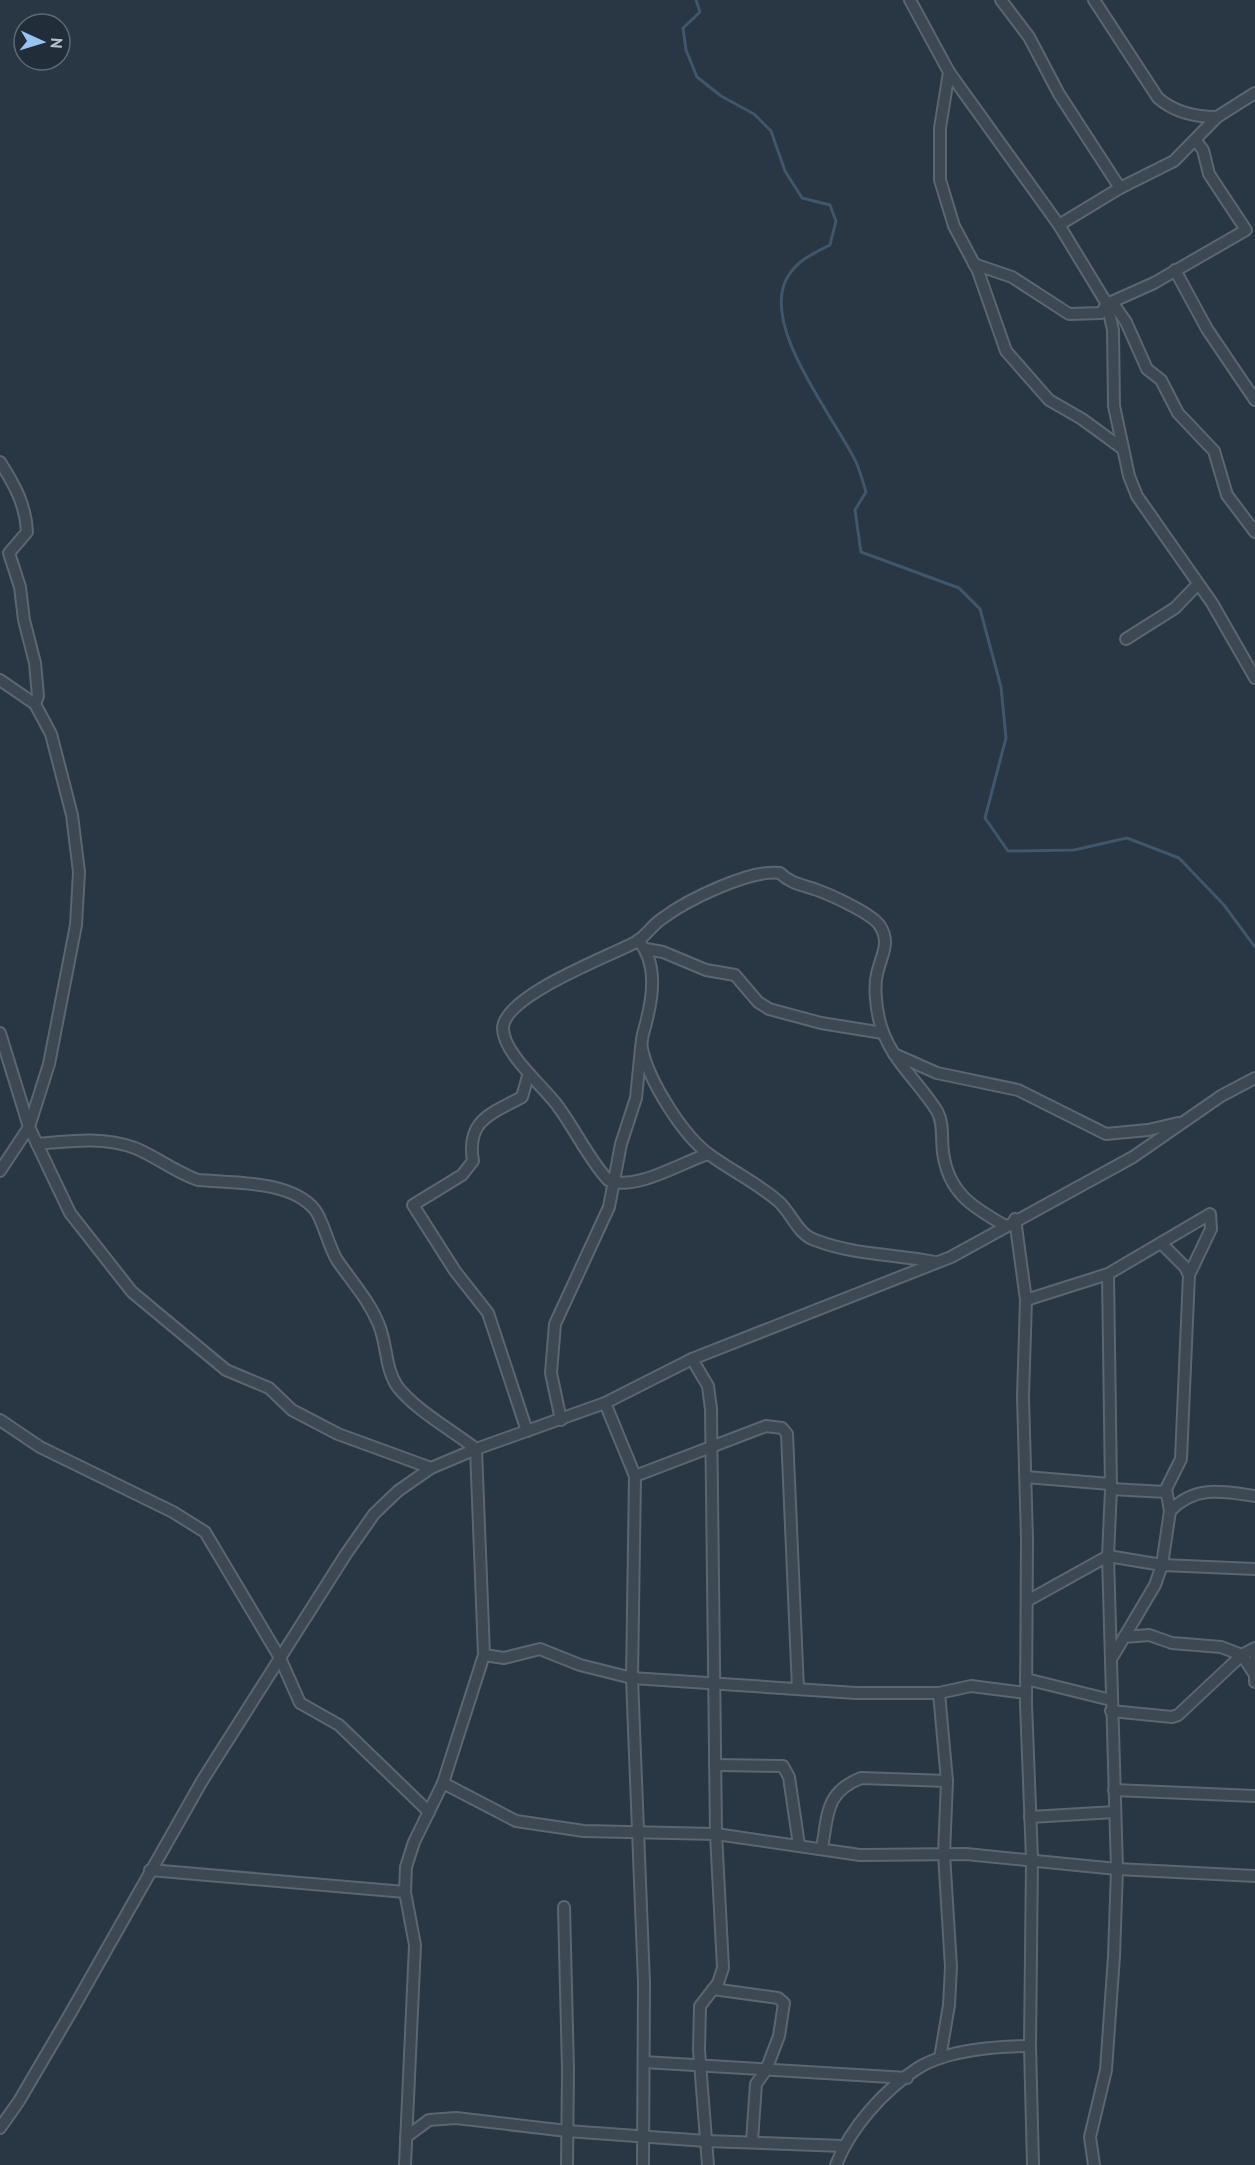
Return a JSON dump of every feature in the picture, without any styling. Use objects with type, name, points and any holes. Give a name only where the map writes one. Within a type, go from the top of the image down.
[{"type":"street","points":[[910,0],[949,72],[1059,225],[1109,303],[1126,322],[1147,369],[1161,380],[1178,413],[1214,451],[1227,495],[1255,532]]},
{"type":"street","points":[[1001,0],[1029,37],[1059,94],[1120,188]]},
{"type":"street","points":[[1094,0],[1164,104],[1195,117],[1217,117]]},
{"type":"street","points":[[949,72],[940,128],[940,180],[954,226],[974,264],[1006,351],[1049,400],[1123,449]]},
{"type":"street","points":[[1059,225],[1120,188],[1174,161],[1217,117],[1255,93]]},
{"type":"street","points":[[974,264],[1012,277],[1069,314],[1101,314],[1109,303],[1251,228],[1209,174],[1203,150],[1196,141]]},
{"type":"street","points":[[1175,270],[1207,329],[1255,400]]},
{"type":"street","points":[[1109,303],[1113,330],[1114,406],[1123,449],[1137,496],[1198,584],[1255,678]]},
{"type":"street","points":[[0,462],[21,500],[26,518],[27,532],[9,553],[20,587],[24,621],[34,663],[38,696],[35,704]]},
{"type":"street","points":[[1126,639],[1175,608],[1198,584]]},
{"type":"street","points":[[0,680],[35,704],[51,734],[72,815],[79,872],[76,925],[49,1064],[29,1127],[0,1171]]},
{"type":"street","points":[[708,1154],[686,1161],[658,1176],[614,1182],[602,1173],[558,1106],[528,1076],[504,1036],[503,1022],[514,1007],[568,974],[642,945],[664,916],[704,894],[730,883],[770,873],[780,873],[794,884],[821,891],[880,925],[886,945],[876,980],[878,1018],[883,1033],[891,1052],[936,1111],[940,1120],[944,1160],[957,1191],[974,1208],[1004,1225]]},
{"type":"street","points":[[642,945],[706,970],[735,975],[758,1002],[769,1009],[821,1023],[883,1033]]},
{"type":"street","points":[[561,1420],[551,1373],[555,1324],[605,1220],[636,1098],[641,1047],[653,991],[642,945]]},
{"type":"street","points":[[0,1033],[29,1127],[70,1213],[118,1278],[149,1307],[226,1370],[268,1388],[292,1410],[338,1434],[431,1468]]},
{"type":"street","points":[[641,1047],[664,1098],[690,1136],[708,1154],[745,1176],[775,1198],[788,1211],[799,1229],[812,1240],[841,1249],[936,1262]]},
{"type":"street","points":[[891,1052],[937,1073],[992,1082],[1018,1090],[1106,1134],[1148,1130],[1184,1122]]},
{"type":"street","points":[[526,1431],[488,1313],[455,1271],[413,1205],[462,1175],[473,1161],[470,1145],[480,1122],[522,1097],[528,1076]]},
{"type":"street","points":[[0,2128],[19,2101],[70,2014],[202,1781],[374,1514],[398,1491],[431,1468],[476,1449],[605,1403],[692,1359],[951,1257],[1004,1225],[1133,1157],[1221,1096],[1255,1078]]},
{"type":"street","points":[[37,1144],[80,1141],[117,1143],[134,1148],[187,1176],[267,1185],[310,1205],[319,1216],[334,1255],[370,1304],[385,1341],[390,1371],[397,1385],[406,1396],[476,1449]]},
{"type":"street","points":[[1026,1300],[1108,1274],[1210,1214],[1211,1229],[1188,1275]]},
{"type":"street","points":[[1015,1219],[1026,1300],[1023,1397],[1026,1476],[1026,1693],[1032,1859],[1030,2046],[1033,2165]]},
{"type":"street","points":[[1113,1657],[1155,1585],[1162,1565],[1170,1510],[1166,1492],[1181,1459],[1188,1275],[1185,1267],[1161,1243]]},
{"type":"street","points":[[1094,2165],[1089,2137],[1106,2070],[1117,1869],[1111,1706],[1113,1657],[1108,1556],[1111,1486],[1108,1274]]},
{"type":"street","points":[[692,1359],[708,1386],[710,1395],[716,1834],[723,1968],[722,1977],[700,2006],[701,2064],[708,2165]]},
{"type":"street","points":[[605,1403],[635,1476],[632,1678],[644,1983],[643,2165]]},
{"type":"street","points":[[0,1420],[40,1447],[198,1526],[205,1532],[280,1658],[300,1702],[339,1725],[429,1812]]},
{"type":"street","points":[[635,1476],[766,1426],[782,1428],[787,1434],[798,1689]]},
{"type":"street","points":[[405,2165],[415,1945],[405,1892],[406,1867],[414,1842],[443,1783],[484,1654],[476,1449]]},
{"type":"street","points":[[1026,1476],[1166,1492]]},
{"type":"street","points":[[1170,1510],[1180,1500],[1214,1489],[1255,1496]]},
{"type":"street","points":[[1027,1602],[1108,1556],[1162,1565],[1255,1569]]},
{"type":"street","points":[[1124,1637],[1149,1635],[1172,1643],[1221,1647],[1242,1655],[1254,1677]]},
{"type":"street","points":[[1026,1679],[1111,1706],[1172,1717],[1242,1655],[1255,1648]]},
{"type":"street","points":[[484,1654],[504,1658],[540,1649],[580,1665],[632,1678],[882,1694],[939,1693],[970,1686],[1026,1693]]},
{"type":"street","points":[[1254,1677],[1255,1659]]},
{"type":"street","points":[[939,1693],[947,1781],[944,1854],[951,1967],[949,2005],[940,2058]]},
{"type":"street","points":[[716,1765],[783,1766],[789,1777],[799,1845]]},
{"type":"street","points":[[822,1848],[830,1802],[836,1793],[850,1782],[861,1778],[898,1777],[947,1781]]},
{"type":"street","points":[[443,1783],[516,1821],[584,1831],[716,1834],[861,1855],[944,1854],[1032,1859],[1117,1869],[1255,1876]]},
{"type":"street","points":[[1114,1790],[1255,1796]]},
{"type":"street","points":[[1030,1817],[1115,1812]]},
{"type":"street","points":[[150,1870],[405,1892]]},
{"type":"street","points":[[564,1907],[567,2165]]},
{"type":"street","points":[[713,1989],[782,2000],[779,2036],[766,2070],[756,2084],[752,2141]]},
{"type":"street","points":[[836,2165],[843,2146],[880,2100],[918,2068],[940,2058],[997,2046],[1030,2046]]},
{"type":"street","points":[[644,2062],[907,2078]]},
{"type":"street","points":[[406,2137],[429,2120],[440,2118],[567,2131],[643,2134],[706,2141],[843,2146]]},
{"type":"waterway","points":[[696,0],[700,12],[683,28],[686,50],[697,77],[721,96],[754,114],[771,131],[785,171],[802,198],[830,205],[836,221],[830,245],[806,258],[791,272],[781,298],[783,321],[791,346],[856,462],[866,492],[855,510],[861,552],[959,588],[980,609],[1001,687],[1006,738],[985,818],[1008,851],[1074,850],[1127,838],[1179,858],[1224,905],[1255,947]]}]
